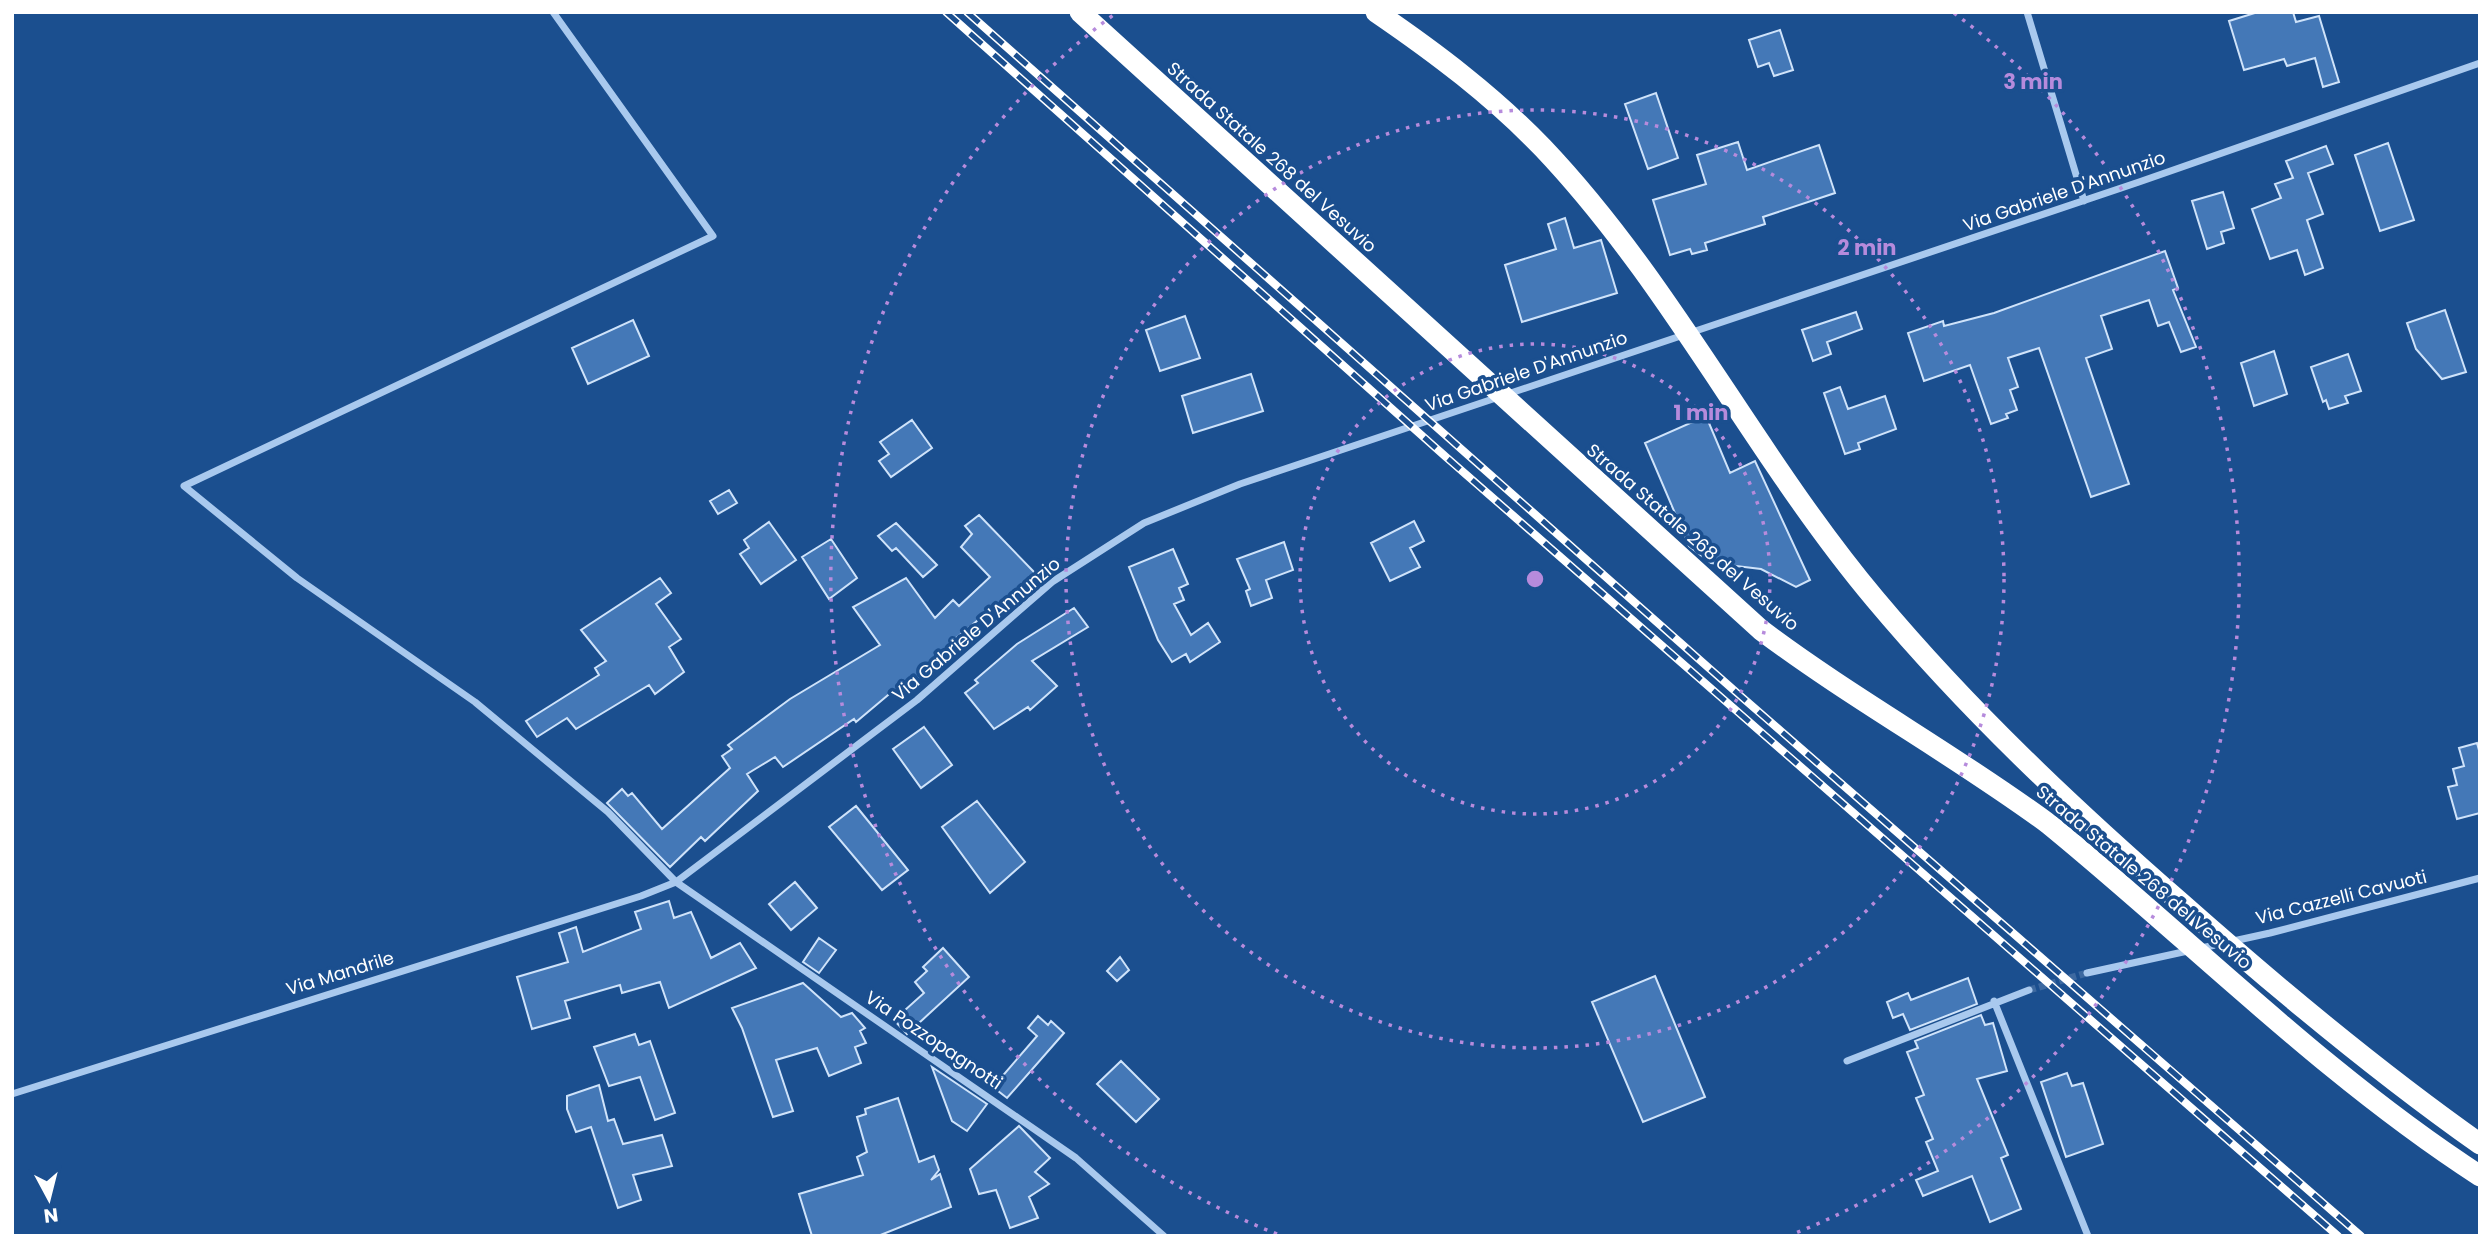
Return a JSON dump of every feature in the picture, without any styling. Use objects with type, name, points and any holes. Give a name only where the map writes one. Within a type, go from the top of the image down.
[{"type":"highway","name":"Strada Statale 268 del Vesuvio","points":[[1080,12],[1530,424],[1761,630],[1831,682],[2015,799],[2386,1110],[2480,1176]]},
{"type":"highway","name":"Strada Statale 268 del Vesuvio","points":[[1376,12],[1483,91],[1544,149],[1604,219],[1659,294],[1817,527],[1875,599],[2001,738],[2063,798],[2241,955],[2401,1088],[2480,1144]]},
{"type":"street","name":"Via Pozzopagnotti","points":[[553,12],[713,236],[184,486],[297,578],[475,702],[608,812],[676,882],[1076,1158],[1164,1236]]},
{"type":"street","points":[[2027,12],[2084,201]]},
{"type":"street","name":"Via Gabriele D'Annunzio","points":[[676,882],[916,700],[1052,582],[1143,523],[1240,484],[2084,201],[2480,63]]},
{"type":"street","name":"Via Cazzelli Cavuoti","points":[[2087,973],[2270,933],[2480,878]]},
{"type":"street","name":"Via Mandrile","points":[[12,1094],[641,896],[676,882]]},
{"type":"street","points":[[1847,1060],[1994,1001],[2029,990]]},
{"type":"street","points":[[1994,1001],[2088,1236]]},
{"type":"building","points":[[2258,12],[2293,12],[2296,22],[2319,16],[2339,82],[2323,87],[2315,58],[2287,66],[2284,59],[2244,70],[2229,21]]},
{"type":"building","points":[[1780,30],[1793,70],[1774,76],[1769,63],[1758,67],[1749,40]]},
{"type":"building","points":[[1656,93],[1678,158],[1648,169],[1625,104]]},
{"type":"building","points":[[1738,142],[1747,170],[1819,145],[1835,193],[1763,217],[1765,224],[1705,243],[1707,250],[1692,254],[1690,249],[1670,255],[1653,200],[1706,184],[1697,155]]},
{"type":"building","points":[[2388,143],[2414,220],[2380,231],[2355,155]]},
{"type":"building","points":[[2326,146],[2333,164],[2308,173],[2323,214],[2307,220],[2323,268],[2305,275],[2297,250],[2270,259],[2252,209],[2281,198],[2275,184],[2293,178],[2286,161]]},
{"type":"building","points":[[2223,192],[2234,228],[2221,232],[2224,243],[2207,249],[2192,201]]},
{"type":"building","points":[[1565,218],[1574,248],[1601,240],[1617,293],[1522,322],[1505,265],[1556,249],[1548,224]]},
{"type":"building","points":[[2165,251],[2178,288],[2173,290],[2196,347],[2181,352],[2169,322],[2158,326],[2149,300],[2101,316],[2112,349],[2086,358],[2129,484],[2091,497],[2039,348],[2008,358],[2018,387],[2010,390],[2017,410],[2006,414],[2008,418],[1991,424],[1970,365],[1924,381],[1908,333],[1943,321],[1944,326],[1994,313]]},
{"type":"building","points":[[2445,310],[2466,372],[2442,379],[2416,349],[2407,323]]},
{"type":"building","points":[[1856,312],[1862,329],[1827,342],[1831,354],[1813,361],[1802,330]]},
{"type":"building","points":[[1185,316],[1200,358],[1160,371],[1146,330]]},
{"type":"building","points":[[633,320],[649,356],[588,384],[572,348]]},
{"type":"building","points":[[2274,351],[2287,394],[2254,406],[2241,363]]},
{"type":"building","points":[[2348,354],[2361,391],[2345,396],[2348,403],[2329,409],[2326,400],[2323,402],[2311,367]]},
{"type":"building","points":[[1251,374],[1263,411],[1193,433],[1182,396]]},
{"type":"building","points":[[1840,387],[1848,409],[1885,396],[1896,429],[1858,443],[1860,449],[1845,454],[1824,393]]},
{"type":"building","points":[[1706,416],[1730,473],[1755,461],[1810,580],[1796,587],[1761,569],[1711,563],[1689,546],[1645,443]]},
{"type":"building","points":[[912,420],[932,448],[891,477],[879,461],[889,454],[880,442]]},
{"type":"building","points":[[729,490],[737,503],[718,514],[710,501]]},
{"type":"building","points":[[979,515],[1035,573],[1026,582],[1030,585],[1000,614],[994,607],[950,643],[952,645],[901,695],[894,690],[856,722],[854,719],[783,767],[775,757],[747,774],[758,791],[705,841],[701,837],[670,867],[607,803],[622,789],[628,796],[632,793],[662,829],[730,768],[722,756],[732,749],[728,745],[790,699],[880,645],[853,607],[906,578],[935,618],[953,600],[959,606],[990,577],[961,547],[972,534],[965,526]]},
{"type":"building","points":[[1414,521],[1424,541],[1410,548],[1420,567],[1390,581],[1371,543]]},
{"type":"building","points":[[769,522],[796,560],[761,584],[740,554],[749,548],[744,540]]},
{"type":"building","points":[[896,523],[937,565],[923,577],[896,548],[892,551],[878,536]]},
{"type":"building","points":[[831,539],[857,578],[829,599],[802,557]]},
{"type":"building","points":[[1284,542],[1293,570],[1266,580],[1272,598],[1251,606],[1246,591],[1250,589],[1237,559]]},
{"type":"building","points":[[1173,549],[1188,584],[1179,588],[1184,600],[1174,604],[1191,635],[1208,623],[1220,642],[1190,662],[1186,654],[1172,662],[1158,640],[1129,567]]},
{"type":"building","points":[[660,578],[671,593],[656,604],[681,639],[669,647],[684,672],[655,694],[649,685],[576,729],[567,718],[537,737],[526,721],[599,675],[595,668],[606,661],[581,630]]},
{"type":"building","points":[[1074,608],[1088,627],[1032,661],[1057,686],[1030,710],[1028,707],[994,729],[965,693],[978,683],[975,680],[1017,644]]},
{"type":"building","points":[[924,727],[952,765],[921,788],[893,749]]},
{"type":"building","points":[[2477,743],[2480,754],[2480,813],[2457,819],[2448,787],[2457,785],[2453,769],[2464,766],[2459,748]]},
{"type":"building","points":[[977,801],[1025,862],[990,893],[942,827]]},
{"type":"building","points":[[856,806],[908,870],[882,890],[829,827]]},
{"type":"building","points":[[795,882],[817,908],[791,930],[769,904]]},
{"type":"building","points":[[669,901],[674,918],[691,912],[711,958],[740,943],[756,968],[669,1008],[660,982],[622,993],[620,985],[565,1001],[570,1018],[532,1029],[517,977],[568,962],[559,933],[576,927],[583,952],[641,929],[635,912]]},
{"type":"building","points":[[819,938],[836,950],[819,973],[803,962]]},
{"type":"building","points":[[943,948],[969,977],[907,1034],[894,1020],[924,993],[915,982],[927,971],[923,967]]},
{"type":"building","points":[[1120,957],[1129,970],[1117,981],[1107,971]]},
{"type":"building","points":[[1655,976],[1705,1097],[1643,1122],[1592,1002]]},
{"type":"building","points":[[1968,978],[1977,1004],[1910,1030],[1903,1014],[1893,1018],[1887,1002],[1908,993],[1911,1000]]},
{"type":"building","points":[[803,983],[841,1017],[852,1013],[865,1028],[860,1031],[866,1043],[855,1047],[861,1063],[829,1076],[817,1048],[776,1060],[793,1111],[773,1117],[742,1028],[732,1008]]},
{"type":"building","points":[[1981,1015],[1985,1025],[1993,1023],[2007,1071],[1977,1079],[2008,1155],[2001,1158],[2021,1209],[1990,1222],[1972,1176],[1923,1196],[1916,1180],[1938,1171],[1926,1142],[1933,1139],[1916,1098],[1924,1095],[1907,1052],[1918,1048],[1915,1041]]},
{"type":"building","points":[[1038,1016],[1048,1025],[1051,1021],[1064,1033],[1007,1098],[993,1087],[1037,1036],[1028,1028]]},
{"type":"building","points":[[635,1034],[639,1045],[650,1041],[675,1113],[655,1120],[640,1077],[609,1086],[594,1047]]},
{"type":"building","points":[[1121,1061],[1159,1099],[1136,1122],[1097,1084]]},
{"type":"building","points":[[932,1067],[987,1104],[967,1131],[952,1121]]},
{"type":"building","points":[[2067,1073],[2072,1086],[2083,1083],[2103,1144],[2066,1157],[2041,1082]]},
{"type":"building","points":[[599,1085],[608,1121],[614,1119],[623,1144],[662,1135],[672,1166],[633,1175],[641,1200],[618,1208],[591,1127],[576,1132],[567,1109],[567,1096]]},
{"type":"building","points":[[898,1098],[919,1162],[934,1156],[939,1170],[931,1180],[940,1174],[951,1207],[878,1236],[812,1236],[799,1194],[863,1175],[857,1157],[867,1152],[857,1117],[866,1114],[865,1109]]},
{"type":"building","points":[[1019,1126],[1050,1158],[1035,1172],[1049,1184],[1029,1197],[1038,1218],[1010,1228],[996,1190],[979,1194],[970,1169]]},
{"type":"tunnel","points":[[2029,990],[2087,973]]},
{"type":"railway","points":[[946,12],[1446,457],[2338,1236]]},
{"type":"railway","points":[[967,12],[1736,692],[2361,1236]]}]
